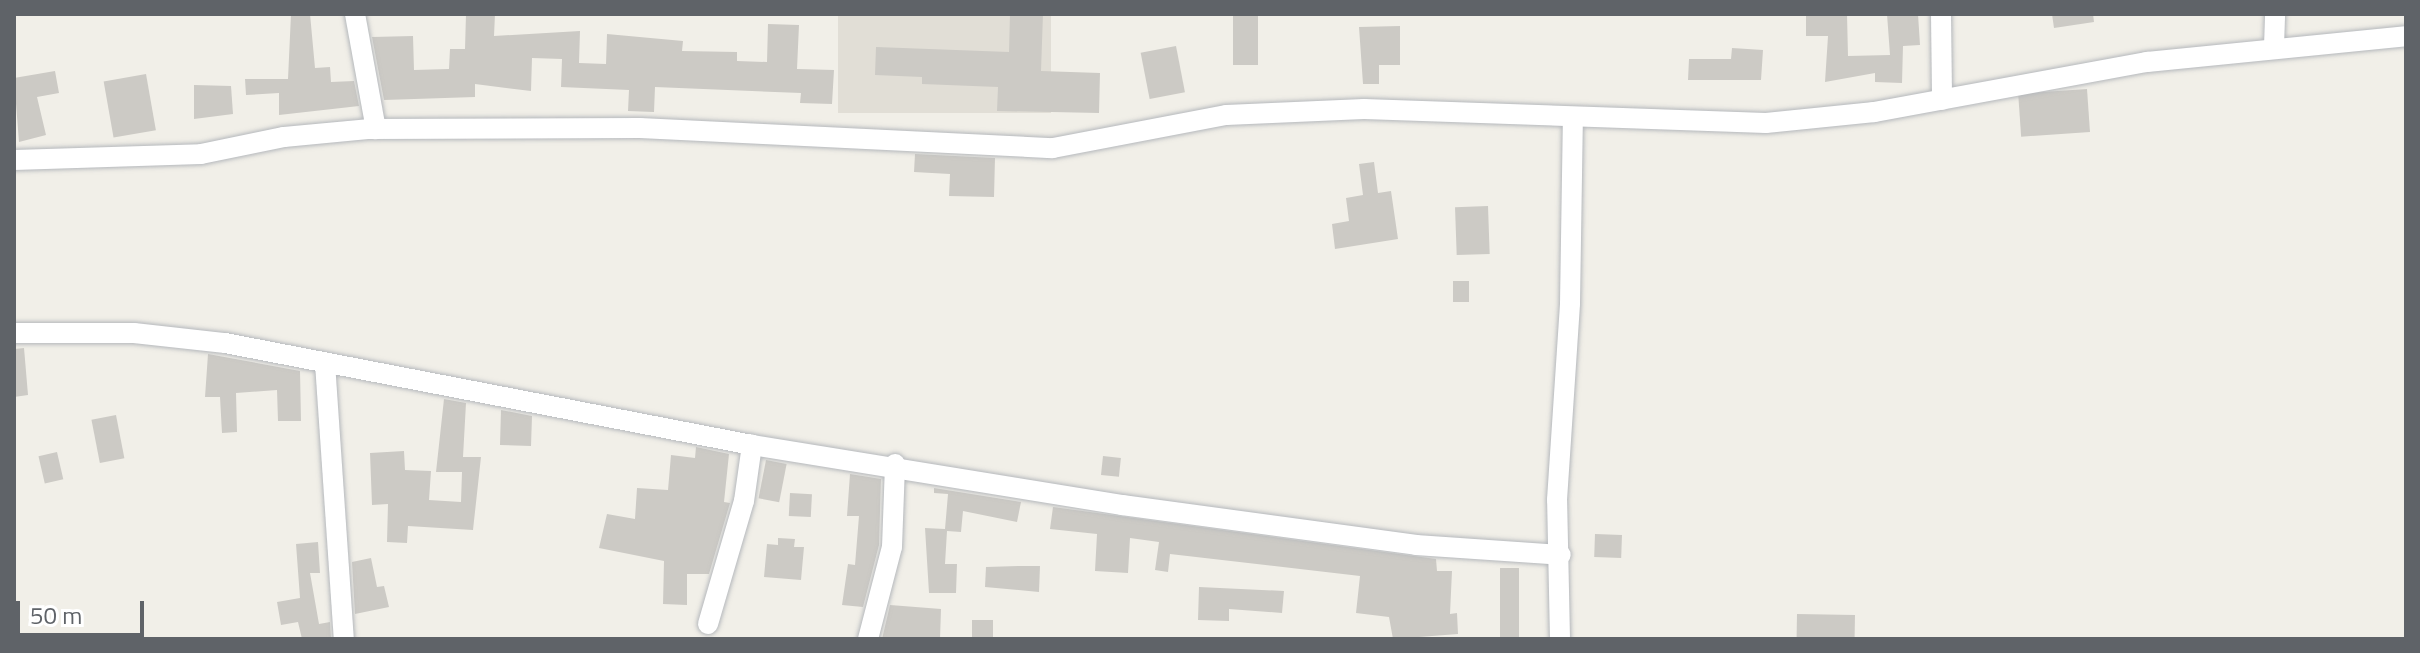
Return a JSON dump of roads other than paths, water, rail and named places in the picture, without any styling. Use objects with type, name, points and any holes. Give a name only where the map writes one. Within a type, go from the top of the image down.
[{"type":"street","points":[[355,14],[376,129]]},
{"type":"street","points":[[1941,14],[1942,100]]},
{"type":"street","points":[[2274,46],[2275,14]]},
{"type":"street","points":[[14,160],[201,154],[284,137],[376,129],[640,128],[1053,148],[1226,115],[1364,109],[1573,119],[1766,123],[1942,100],[2147,62],[2274,46],[2406,36]]},
{"type":"street","points":[[1560,639],[1558,492],[1570,303],[1573,119]]},
{"type":"street","points":[[14,333],[134,333],[225,343],[752,445],[895,464],[1122,505],[1401,543],[1561,555]]},
{"type":"street","points":[[325,363],[344,639]]},
{"type":"street","points":[[708,624],[741,513],[752,445]]},
{"type":"street","points":[[868,639],[892,547],[895,464]]}]
